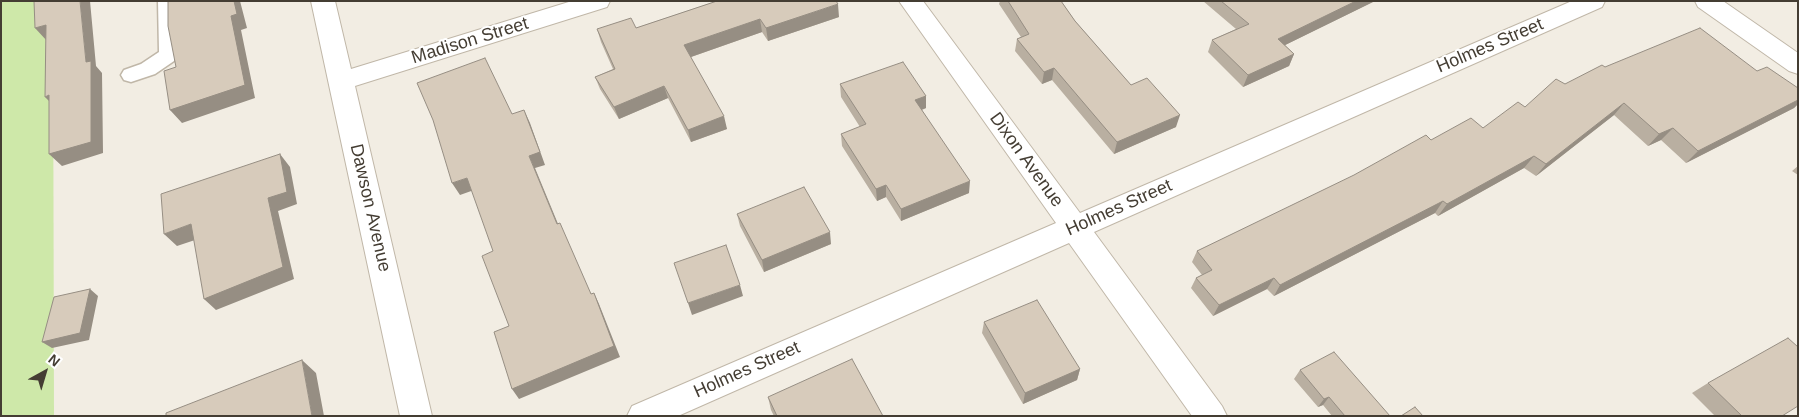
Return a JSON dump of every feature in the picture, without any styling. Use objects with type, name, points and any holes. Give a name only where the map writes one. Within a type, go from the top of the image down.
[{"type":"street","name":"Dawson Avenue","points":[[323,1],[416,416]]},
{"type":"street","name":"Madison Street","points":[[342,82],[599,1]]},
{"type":"street","name":"Dixon Avenue","points":[[910,1],[1210,416]]},
{"type":"street","name":"Holmes Street","points":[[643,416],[1594,1]]},
{"type":"street","points":[[1706,1],[1798,65]]},
{"type":"lane","points":[[131,76],[148,69],[167,56],[169,51],[166,1]]},
{"type":"green space","points":[[1,1],[53,1],[54,416],[1,416]]},
{"type":"building","points":[[34,1],[80,1],[86,62],[91,61],[91,142],[49,154],[49,95],[45,97],[46,25],[35,28]]},
{"type":"building","points":[[168,1],[234,1],[237,14],[231,16],[245,85],[170,110],[164,71],[176,67],[168,26]]},
{"type":"building","points":[[717,1],[836,1],[838,4],[766,28],[760,19],[684,45],[724,116],[688,130],[664,86],[614,107],[595,77],[615,69],[597,29],[631,18],[636,28]]},
{"type":"building","points":[[1008,1],[1061,1],[1075,21],[1131,85],[1147,78],[1180,115],[1117,142],[1054,68],[1044,72],[1017,39],[1029,34]]},
{"type":"building","points":[[1221,1],[1356,1],[1278,39],[1294,54],[1248,75],[1212,40],[1249,24]]},
{"type":"building","points":[[1700,28],[1757,71],[1767,67],[1798,88],[1798,100],[1698,151],[1673,128],[1659,134],[1624,103],[1546,164],[1534,156],[1447,204],[1443,201],[1280,285],[1274,278],[1219,305],[1196,278],[1212,270],[1197,251],[1354,175],[1426,135],[1431,140],[1471,118],[1483,128],[1518,102],[1525,107],[1556,79],[1565,84],[1602,65],[1605,67]]},
{"type":"building","points":[[485,58],[512,114],[524,110],[540,152],[529,156],[557,224],[560,223],[591,294],[594,293],[614,346],[512,389],[494,332],[509,326],[482,256],[493,251],[467,178],[452,183],[433,120],[417,83]]},
{"type":"building","points":[[903,62],[926,96],[915,100],[970,181],[901,209],[886,185],[876,189],[841,134],[866,124],[840,84]]},
{"type":"building","points":[[280,154],[287,192],[268,198],[283,267],[204,299],[191,224],[164,234],[161,194]]},
{"type":"building","points":[[804,187],[830,232],[762,260],[737,214]]},
{"type":"building","points":[[726,245],[740,285],[688,303],[674,263]]},
{"type":"building","points":[[90,289],[80,333],[42,342],[54,297]]},
{"type":"building","points":[[1037,300],[1080,369],[1025,393],[984,322]]},
{"type":"building","points":[[1788,338],[1798,347],[1798,406],[1782,416],[1742,416],[1708,383]]},
{"type":"building","points":[[1334,352],[1390,416],[1345,416],[1329,397],[1324,399],[1300,370]]},
{"type":"building","points":[[852,359],[883,416],[777,416],[768,397]]},
{"type":"building","points":[[302,360],[312,416],[166,416],[166,413]]},
{"type":"building","points":[[1415,407],[1423,416],[1401,416]]}]
